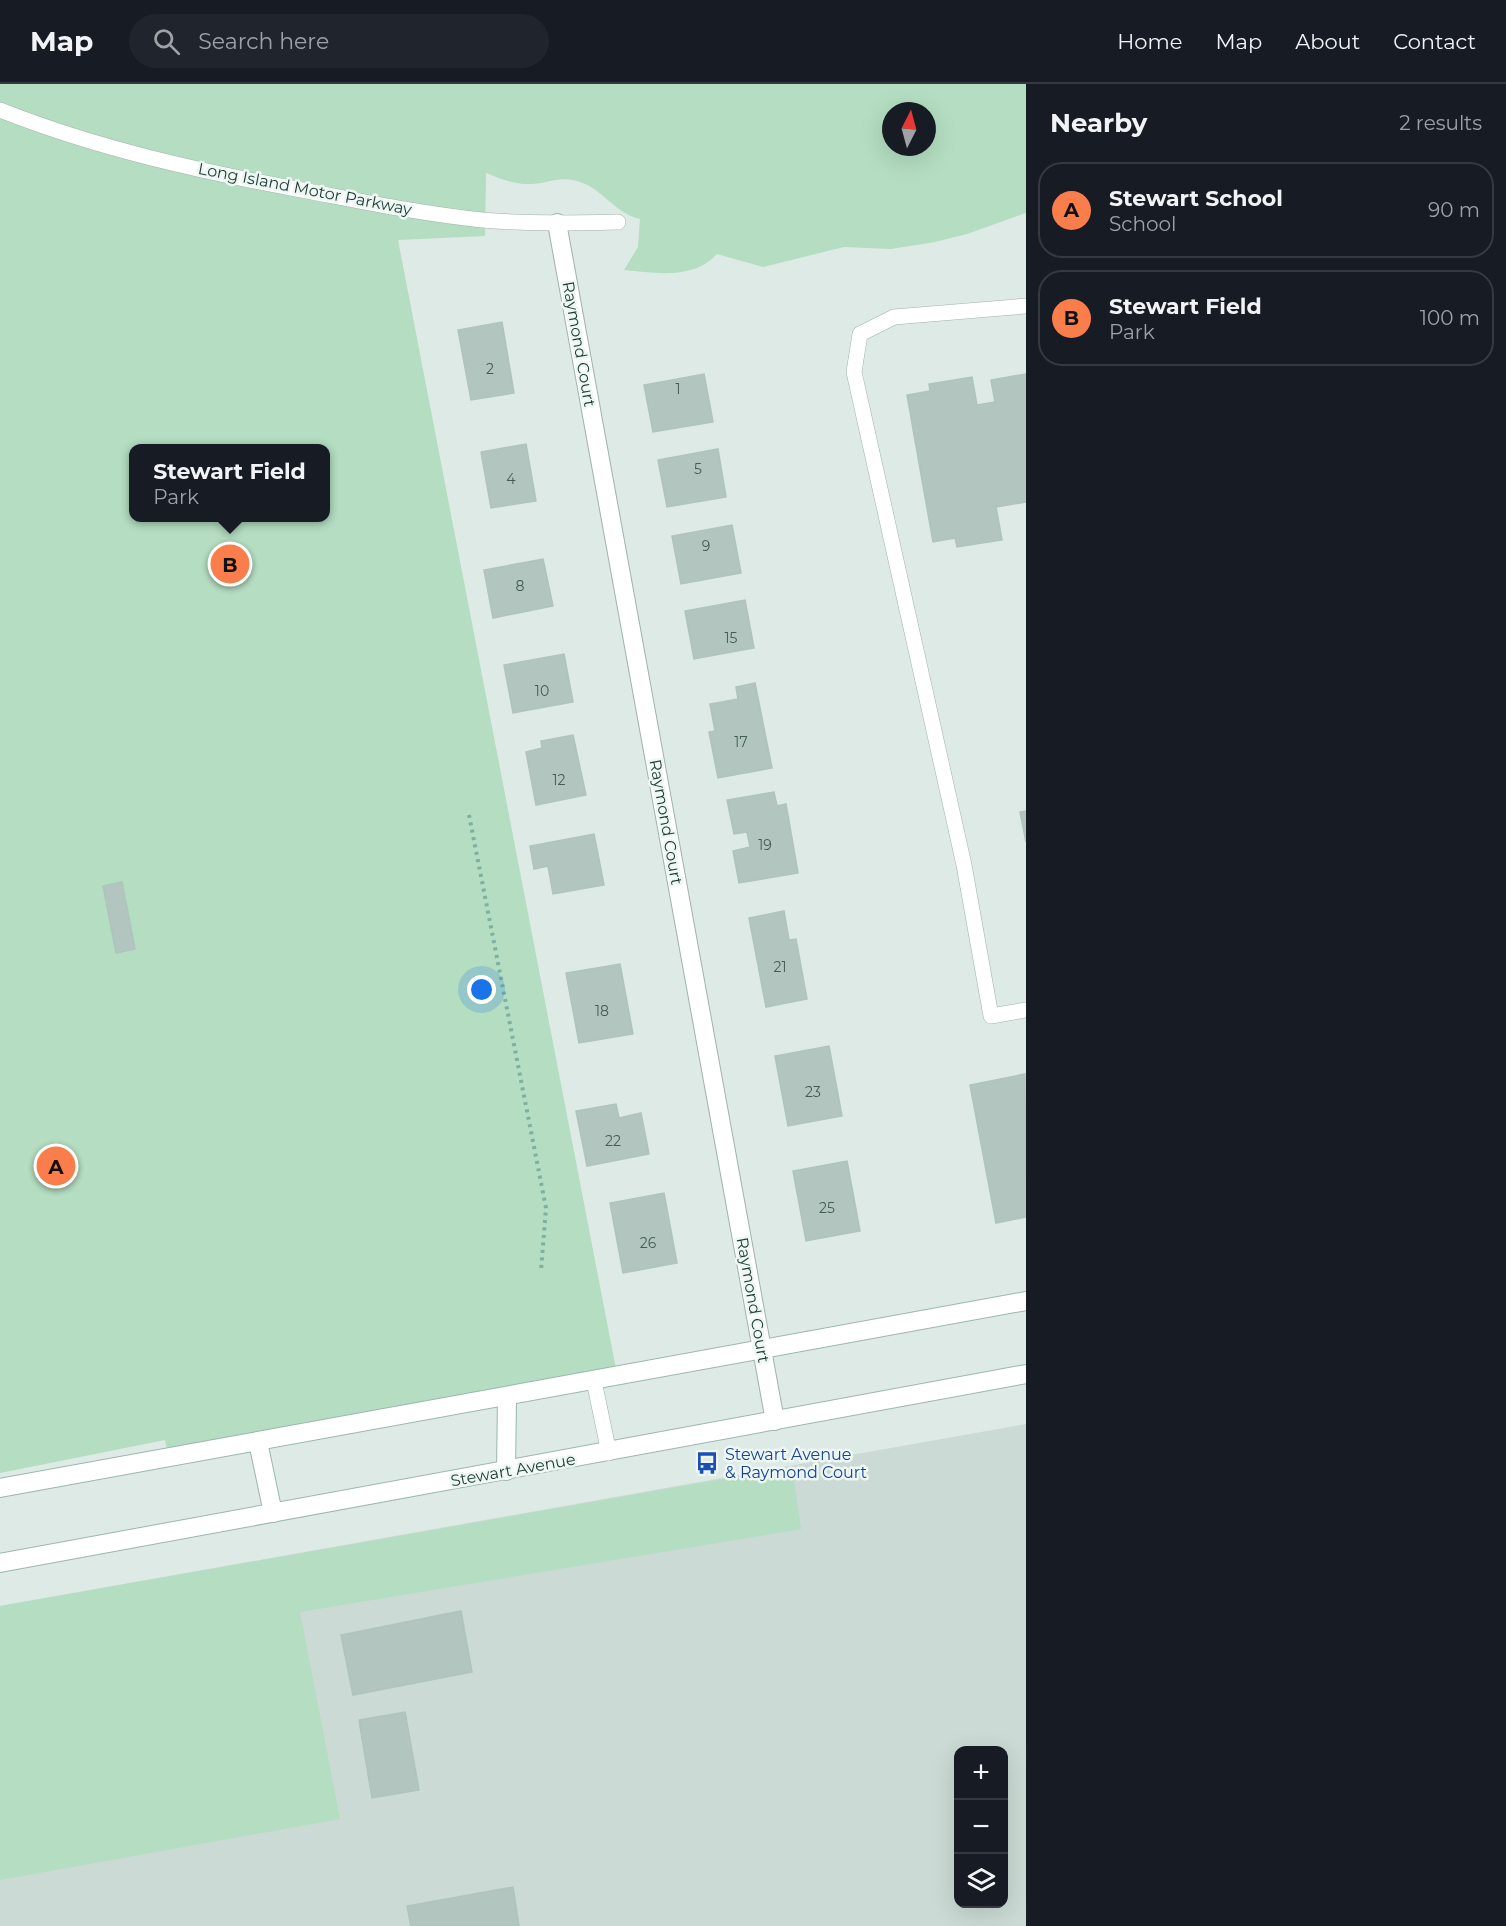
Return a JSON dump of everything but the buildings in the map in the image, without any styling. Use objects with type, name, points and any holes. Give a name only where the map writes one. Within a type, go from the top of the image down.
[{"type":"main road","name":"Raymond Court","points":[[557,224],[775,1421]]},
{"type":"main road","points":[[0,1488],[507,1397],[1026,1300]]},
{"type":"main road","name":"Stewart Avenue","points":[[0,1563],[609,1453],[1026,1374]]},
{"type":"main road","points":[[506,1471],[507,1397]]},
{"type":"main road","points":[[258,1442],[273,1513]]},
{"type":"lane","name":"Long Island Motor Parkway","points":[[0,110],[123,151],[262,183],[432,214],[557,224],[618,222]]},
{"type":"lane","points":[[1026,306],[894,317],[860,334],[854,372],[963,865],[991,1016],[1026,1010]]},
{"type":"lane","points":[[594,1381],[609,1453]]},
{"type":"path","points":[[469,815],[546,1208],[541,1271]]},
{"type":"shaded area","points":[[1026,1424],[1026,1926],[0,1926],[0,1606]]},
{"type":"green space","points":[[0,84],[1026,84],[1026,213],[967,234],[935,242],[891,249],[844,247],[763,267],[717,254],[697,268],[674,273],[624,270],[638,247],[640,219],[623,212],[594,189],[577,181],[559,179],[520,184],[486,173],[485,236],[398,240],[616,1369],[167,1449],[165,1440],[0,1473]]},
{"type":"green space","points":[[792,1467],[801,1529],[300,1612],[340,1819],[0,1880],[0,1606]]},
{"type":"place","name":"Stewart Field","points":[[230,564]]},
{"type":"place","name":"Stewart School","points":[[56,1166]]},
{"type":"place","name":"Stewart Avenue & Raymond Court","points":[[707,1463]]}]
